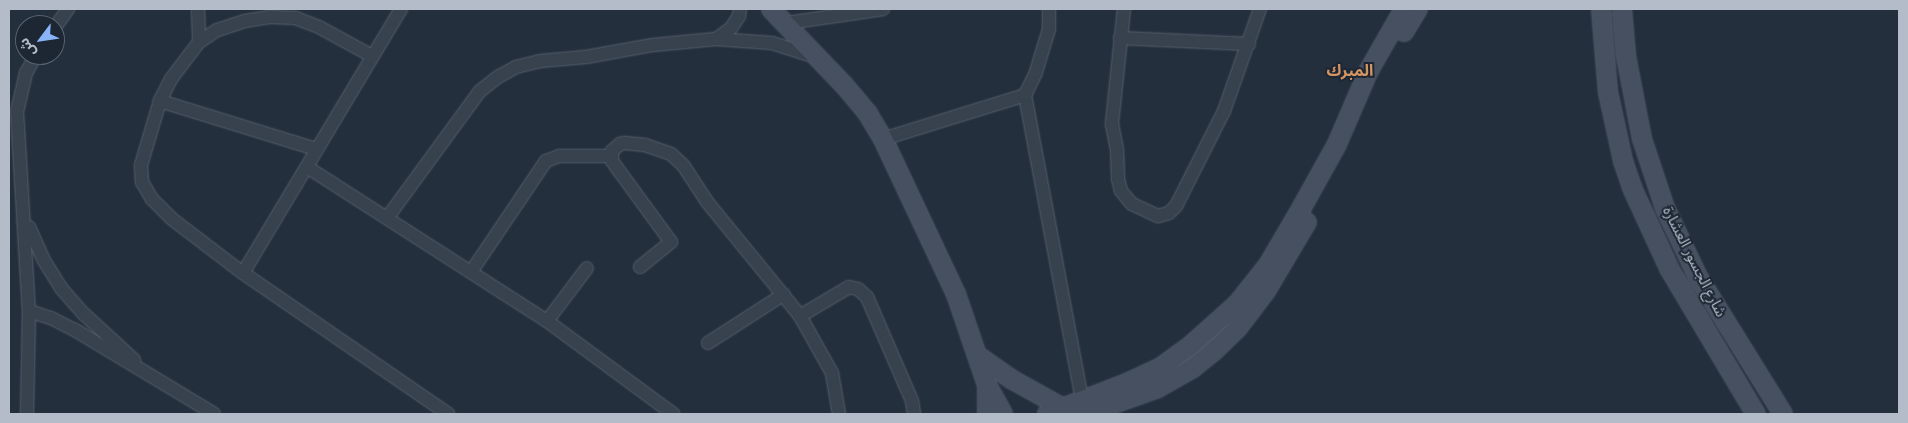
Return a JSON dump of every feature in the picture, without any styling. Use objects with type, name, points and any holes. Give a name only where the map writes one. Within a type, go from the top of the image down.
[{"type":"street","points":[[198,9],[200,42]]},
{"type":"street","points":[[243,273],[401,9]]},
{"type":"street","points":[[716,39],[731,28],[739,16],[740,9]]},
{"type":"street","points":[[771,9],[787,23],[868,114],[883,139],[956,294],[987,385],[1003,414]]},
{"type":"street","points":[[787,23],[883,9]]},
{"type":"street","points":[[1049,9],[1049,29],[1036,72],[1024,95],[1090,410]]},
{"type":"street","points":[[1124,9],[1112,124],[1118,149],[1118,179],[1121,192],[1132,204],[1158,216],[1169,213],[1176,206],[1224,111],[1260,9]]},
{"type":"street","points":[[1090,410],[1160,367],[1190,346],[1237,304],[1273,258],[1333,151],[1368,72],[1404,9]]},
{"type":"street","points":[[1047,414],[1063,408],[1090,410],[1158,388],[1193,368],[1237,329],[1285,263],[1336,171],[1380,74],[1418,9]]},
{"type":"street","name":"شارع الجسور العشارة","points":[[1601,9],[1608,92],[1623,161],[1633,190],[1670,270],[1756,414]]},
{"type":"street","name":"شارع الجسور العشارة","points":[[1622,9],[1626,56],[1642,139],[1665,208],[1698,278],[1783,414]]},
{"type":"street","points":[[372,56],[318,27],[299,14],[245,20],[217,30],[200,42],[171,79],[160,101],[141,165],[142,182],[152,199],[172,219],[243,273],[378,368],[448,414]]},
{"type":"street","points":[[1120,38],[1249,44]]},
{"type":"street","points":[[387,218],[459,117],[480,91],[498,76],[516,67],[540,61],[586,57],[653,45],[716,39],[772,43],[820,59]]},
{"type":"street","points":[[27,414],[29,311],[24,214],[17,146],[17,110],[26,72],[30,65]]},
{"type":"street","points":[[883,139],[1024,95]]},
{"type":"street","points":[[160,101],[316,149]]},
{"type":"street","points":[[640,267],[670,245],[671,239],[614,166],[611,156],[615,147],[624,143],[645,145],[678,158],[708,203],[800,316],[832,373],[839,414]]},
{"type":"street","points":[[471,272],[546,161],[559,156],[611,156]]},
{"type":"street","points":[[307,167],[547,322],[673,414]]},
{"type":"street","points":[[24,214],[36,244],[61,288],[84,314],[151,376]]},
{"type":"street","points":[[547,322],[587,268]]},
{"type":"street","points":[[800,316],[849,287],[858,289],[867,297],[912,401],[914,414]]},
{"type":"street","points":[[708,343],[784,294]]},
{"type":"street","points":[[29,311],[51,318],[75,330],[214,414]]},
{"type":"street","points":[[977,356],[1011,379],[1063,408]]},
{"type":"street","points":[[987,385],[987,414]]},
{"type":"district","name":"المبرك","points":[[1350,71]]}]
